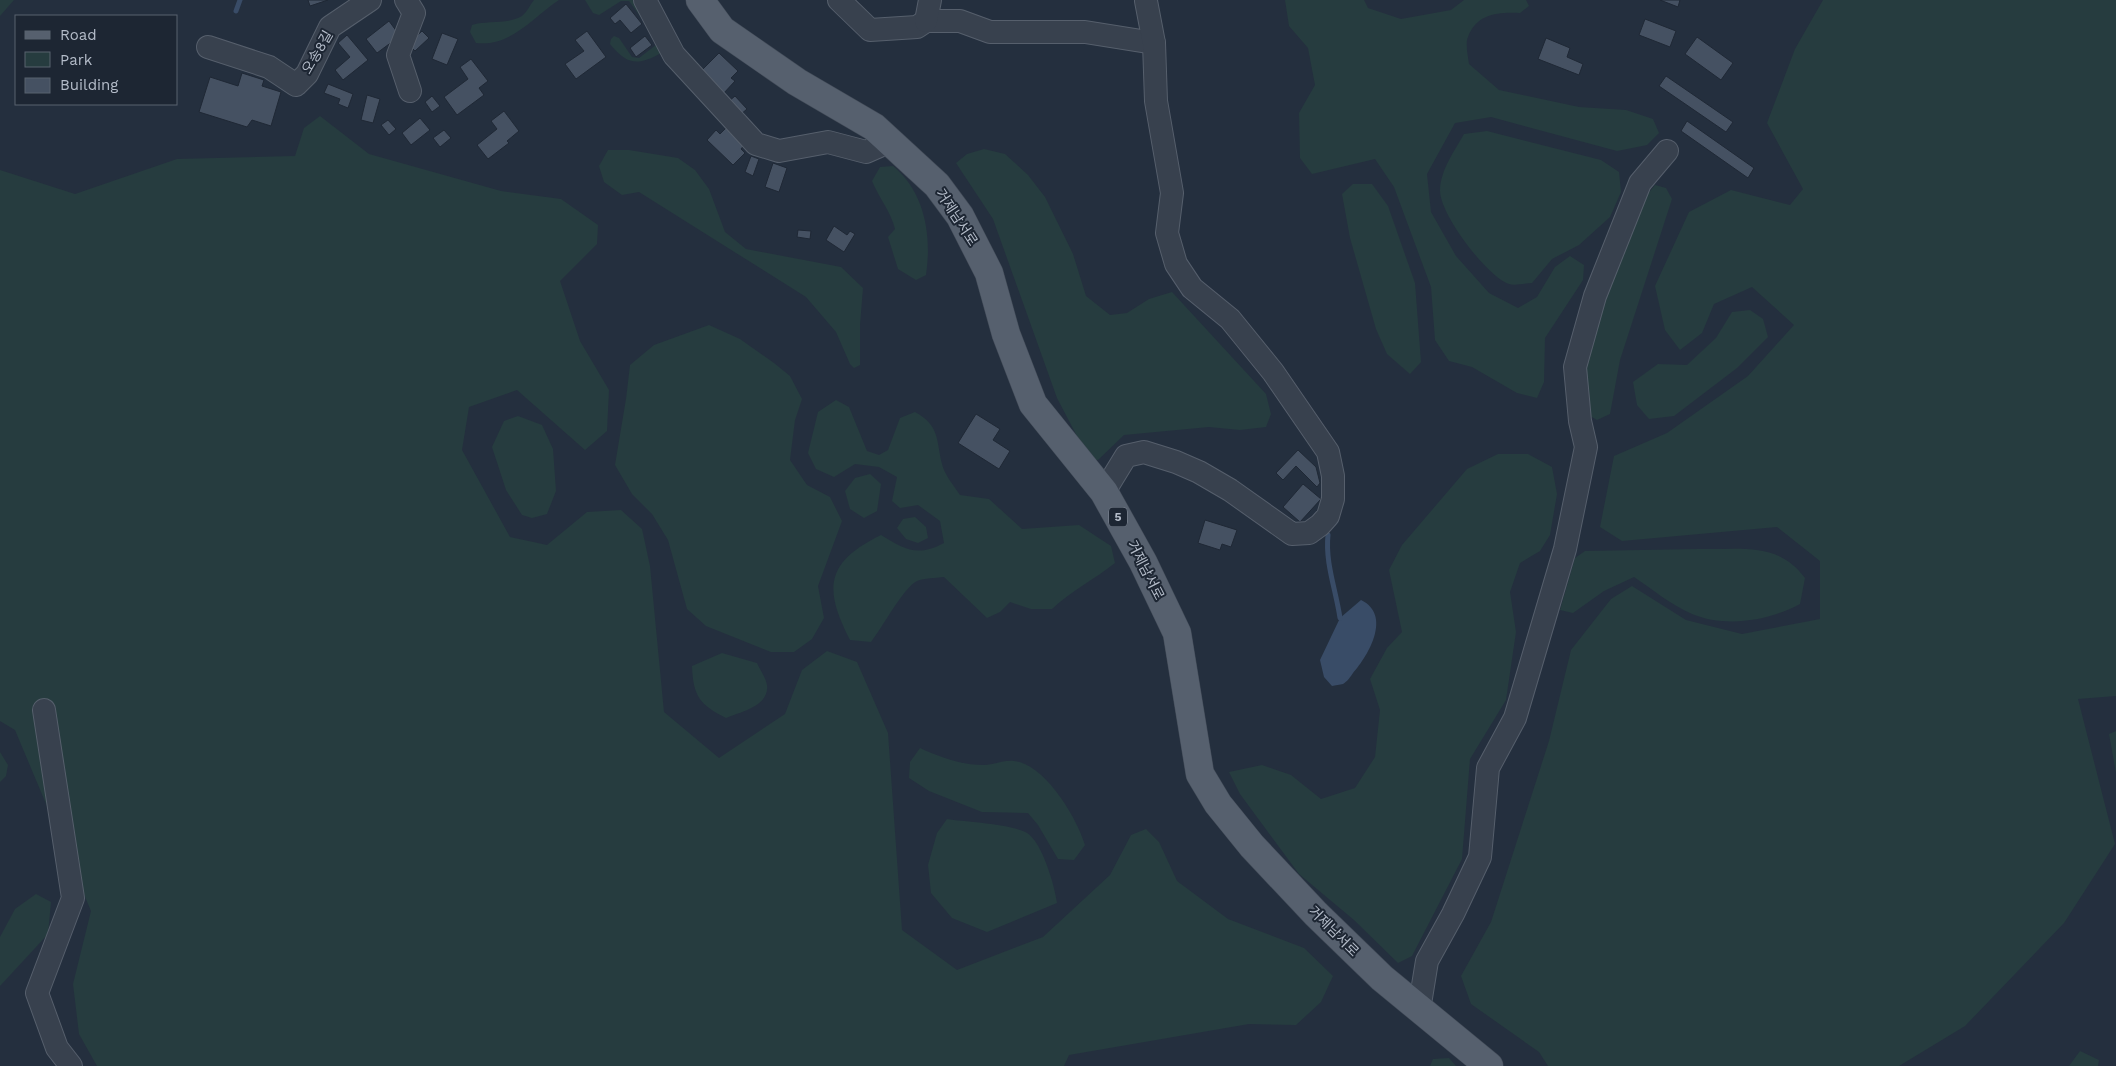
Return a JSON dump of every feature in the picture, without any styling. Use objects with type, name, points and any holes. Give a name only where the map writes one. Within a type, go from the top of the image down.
[{"type":"main road","name":"거제남서로","points":[[700,0],[722,30],[797,82],[874,127],[937,185],[960,216],[990,273],[1006,334],[1033,404],[1104,492],[1143,562],[1177,633],[1200,774],[1218,804],[1252,846],[1316,914],[1382,978],[1419,1010],[1475,1052],[1489,1066]]},
{"type":"lane","name":"오송8길","points":[[208,47],[268,67],[296,85],[306,74],[330,27],[370,0]]},
{"type":"lane","points":[[406,0],[414,14],[398,55],[410,91]]},
{"type":"lane","points":[[646,0],[674,55],[756,144],[779,151],[828,142],[866,152],[890,141]]},
{"type":"lane","points":[[839,0],[870,30],[917,27],[928,11],[990,32],[1085,32],[1154,43]]},
{"type":"lane","points":[[1104,492],[1126,456],[1144,452],[1176,462],[1199,472],[1230,490],[1292,534],[1309,532],[1320,525],[1328,516],[1333,499],[1334,476],[1328,452],[1273,372],[1230,319],[1192,288],[1176,264],[1167,233],[1172,193],[1156,101],[1154,43],[1146,1]]},
{"type":"lane","points":[[1419,1010],[1427,961],[1454,914],[1480,857],[1488,768],[1515,718],[1565,549],[1586,448],[1580,421],[1575,367],[1595,296],[1640,183],[1667,152]]},
{"type":"lane","points":[[44,710],[73,898],[37,993],[57,1048],[72,1066]]},
{"type":"green space","points":[[0,0],[14,0],[0,16]]},
{"type":"green space","points":[[534,0],[559,0],[511,36],[489,43],[476,43],[470,32],[472,25],[516,19],[524,14]]},
{"type":"green space","points":[[585,0],[639,0],[661,53],[639,61],[628,60],[622,56],[610,44],[611,39],[614,36],[619,38],[632,57],[639,58],[656,45],[648,27],[629,1],[621,1],[599,15],[593,13]]},
{"type":"green space","points":[[1285,0],[1364,0],[1368,8],[1401,19],[1451,10],[1464,0],[1526,0],[1529,6],[1520,13],[1497,14],[1477,23],[1467,40],[1469,64],[1499,90],[1579,107],[1626,110],[1653,119],[1659,133],[1647,145],[1617,151],[1491,117],[1455,123],[1427,174],[1431,212],[1456,256],[1489,293],[1518,308],[1537,297],[1555,267],[1570,256],[1584,265],[1583,280],[1545,338],[1544,382],[1537,398],[1517,393],[1472,367],[1449,361],[1435,340],[1431,287],[1394,187],[1375,159],[1312,174],[1300,158],[1299,113],[1315,85],[1308,48],[1289,26]]},
{"type":"green space","points":[[1823,0],[2116,0],[2116,696],[2078,699],[2115,844],[2064,923],[1965,1026],[1899,1066],[1548,1066],[1539,1052],[1471,1004],[1461,976],[1491,922],[1549,741],[1571,650],[1611,599],[1632,586],[1686,620],[1742,634],[1820,619],[1820,561],[1777,527],[1622,541],[1600,527],[1614,456],[1667,433],[1748,376],[1794,325],[1752,287],[1714,304],[1702,333],[1680,350],[1665,330],[1655,286],[1689,212],[1731,190],[1790,205],[1803,189],[1767,123],[1795,49]]},
{"type":"green space","points":[[320,116],[369,154],[501,191],[561,199],[598,225],[597,244],[560,281],[580,341],[609,390],[607,431],[585,450],[517,390],[469,407],[462,450],[510,537],[547,545],[587,512],[621,510],[642,529],[650,566],[664,712],[719,758],[785,714],[802,670],[827,651],[857,662],[888,733],[902,930],[957,970],[1043,937],[1110,875],[1131,835],[1146,829],[1159,842],[1177,881],[1228,919],[1304,948],[1333,976],[1321,1002],[1296,1025],[1249,1024],[1069,1055],[1064,1066],[97,1066],[79,1034],[73,984],[91,911],[15,730],[0,721],[0,170],[75,194],[177,159],[295,156],[304,128]]},
{"type":"green space","points":[[1487,131],[1601,160],[1619,172],[1621,192],[1610,217],[1579,245],[1552,259],[1532,283],[1509,284],[1489,270],[1466,243],[1447,213],[1442,200],[1440,190],[1443,175],[1464,134]]},
{"type":"green space","points":[[984,149],[1005,154],[1028,175],[1045,197],[1073,254],[1086,296],[1110,315],[1127,313],[1149,299],[1172,292],[1266,394],[1271,414],[1266,427],[1240,430],[1209,427],[1124,435],[1098,460],[1089,459],[1057,398],[993,219],[956,163],[967,154]]},
{"type":"green space","points":[[608,150],[629,150],[678,158],[695,170],[709,189],[725,232],[746,249],[841,267],[863,288],[860,325],[860,365],[854,368],[850,364],[836,332],[806,297],[639,192],[622,195],[604,182],[599,166]]},
{"type":"green space","points":[[893,166],[913,189],[924,216],[927,230],[928,260],[926,275],[916,280],[898,269],[888,237],[895,229],[891,217],[872,181],[880,167]]},
{"type":"green space","points":[[1353,184],[1372,184],[1388,206],[1415,283],[1421,362],[1410,374],[1387,354],[1376,329],[1350,238],[1342,194]]},
{"type":"green space","points":[[1655,185],[1666,188],[1672,199],[1620,360],[1610,414],[1597,420],[1585,413],[1584,370],[1601,301],[1643,200]]},
{"type":"green space","points":[[1750,310],[1763,319],[1768,337],[1737,368],[1674,416],[1649,419],[1637,405],[1633,382],[1658,364],[1687,365],[1716,338],[1732,312]]},
{"type":"green space","points":[[709,325],[740,339],[790,376],[802,399],[795,420],[790,460],[807,485],[830,497],[842,521],[818,586],[824,618],[812,639],[794,652],[771,652],[706,626],[687,609],[668,540],[652,514],[632,494],[615,465],[630,365],[654,345]]},
{"type":"green space","points":[[836,400],[849,407],[867,451],[879,455],[888,450],[900,418],[915,412],[923,417],[933,428],[943,468],[960,495],[989,499],[1022,529],[1079,525],[1111,546],[1115,563],[1067,596],[1052,609],[1031,609],[1010,602],[1000,612],[987,618],[944,577],[920,580],[906,591],[871,642],[850,640],[841,622],[833,591],[835,578],[840,566],[849,555],[881,535],[897,545],[919,551],[944,543],[940,521],[918,505],[900,508],[892,501],[897,477],[879,467],[855,464],[834,477],[816,469],[808,453],[818,412]]},
{"type":"green space","points":[[518,416],[542,425],[553,449],[556,491],[547,514],[532,518],[522,515],[506,490],[492,447],[504,421]]},
{"type":"green space","points":[[1498,454],[1528,454],[1552,467],[1557,494],[1550,535],[1540,551],[1520,563],[1510,592],[1516,632],[1506,700],[1470,759],[1462,859],[1412,956],[1398,963],[1354,920],[1299,874],[1240,794],[1229,772],[1262,765],[1291,775],[1321,799],[1355,788],[1375,757],[1380,710],[1370,679],[1387,648],[1402,632],[1389,570],[1402,545],[1467,469]]},
{"type":"green space","points":[[870,474],[881,484],[877,511],[864,518],[850,509],[845,491],[855,478]]},
{"type":"green space","points":[[915,517],[926,527],[928,538],[918,543],[906,539],[897,528],[903,519]]},
{"type":"green space","points":[[1757,550],[1783,558],[1805,578],[1800,604],[1774,615],[1747,621],[1719,621],[1684,610],[1669,602],[1634,577],[1604,591],[1573,613],[1560,610],[1575,558],[1585,551]]},
{"type":"green space","points":[[722,653],[757,663],[767,685],[767,692],[759,703],[726,718],[704,704],[696,692],[692,666]]},
{"type":"green space","points":[[2116,731],[2116,773],[2109,734]]},
{"type":"green space","points":[[920,748],[967,764],[987,765],[1014,761],[1026,764],[1048,782],[1058,794],[1075,821],[1085,845],[1074,860],[1058,859],[1038,825],[1028,813],[982,812],[929,791],[909,778],[910,762]]},
{"type":"green space","points":[[0,752],[8,765],[6,776],[0,782]]},
{"type":"green space","points":[[947,819],[1000,825],[1027,833],[1033,838],[1043,855],[1054,886],[1057,903],[987,932],[952,918],[931,893],[928,865],[937,833]]},
{"type":"green space","points":[[36,894],[51,902],[48,934],[0,986],[0,937],[15,909]]},
{"type":"green space","points":[[2080,1051],[2099,1060],[2098,1066],[2069,1066]]},
{"type":"green space","points":[[1449,1058],[1456,1066],[1430,1066],[1433,1059]]},
{"type":"water","points":[[1361,600],[1370,607],[1375,615],[1375,635],[1371,646],[1349,679],[1343,684],[1332,686],[1324,677],[1320,660],[1340,618]]},
{"type":"building","points":[[308,0],[328,0],[310,6]]},
{"type":"building","points":[[1660,0],[1680,0],[1678,7]]},
{"type":"building","points":[[626,4],[642,24],[631,33],[620,20],[615,24],[610,18]]},
{"type":"building","points":[[1645,19],[1676,31],[1670,47],[1639,35]]},
{"type":"building","points":[[389,21],[400,36],[377,53],[366,39]]},
{"type":"building","points":[[422,31],[429,38],[415,51],[408,44]]},
{"type":"building","points":[[587,31],[606,57],[576,79],[565,64],[584,51],[575,40]]},
{"type":"building","points":[[442,33],[458,39],[447,65],[432,59]]},
{"type":"building","points":[[347,35],[368,60],[343,80],[335,70],[350,57],[338,43]]},
{"type":"building","points":[[645,36],[652,45],[636,57],[630,48]]},
{"type":"building","points":[[1697,37],[1733,63],[1721,80],[1685,54]]},
{"type":"building","points":[[1546,38],[1570,48],[1567,57],[1583,64],[1579,75],[1538,59]]},
{"type":"building","points":[[719,53],[738,71],[731,78],[735,81],[723,94],[700,72]]},
{"type":"building","points":[[471,59],[488,81],[479,88],[484,95],[457,115],[444,97],[468,79],[460,67]]},
{"type":"building","points":[[242,73],[264,80],[262,86],[281,92],[271,126],[252,120],[247,127],[199,112],[210,77],[238,86]]},
{"type":"building","points":[[1666,76],[1733,122],[1726,132],[1659,86]]},
{"type":"building","points":[[328,84],[353,94],[348,108],[338,104],[340,99],[324,93]]},
{"type":"building","points":[[367,95],[380,99],[373,123],[361,120]]},
{"type":"building","points":[[432,96],[440,106],[432,112],[425,102]]},
{"type":"building","points":[[735,96],[747,109],[740,115],[728,102]]},
{"type":"building","points":[[504,111],[519,131],[507,141],[509,143],[488,159],[477,145],[497,129],[491,121]]},
{"type":"building","points":[[420,118],[430,130],[411,145],[402,133]]},
{"type":"building","points":[[388,120],[396,129],[389,135],[381,125]]},
{"type":"building","points":[[1687,121],[1754,168],[1748,178],[1681,131]]},
{"type":"building","points":[[728,126],[745,144],[741,149],[745,153],[733,165],[707,140],[716,130],[720,134]]},
{"type":"building","points":[[444,130],[451,138],[440,147],[433,138]]},
{"type":"building","points":[[751,156],[759,159],[753,176],[745,172]]},
{"type":"building","points":[[773,163],[787,168],[779,192],[765,187]]},
{"type":"building","points":[[834,226],[847,235],[850,231],[855,234],[844,252],[826,240]]},
{"type":"building","points":[[798,230],[811,231],[810,239],[797,237]]},
{"type":"building","points":[[976,414],[1000,429],[993,440],[1010,451],[999,469],[958,443]]},
{"type":"building","points":[[1298,450],[1316,467],[1320,483],[1317,487],[1296,466],[1283,480],[1276,473]]},
{"type":"building","points":[[1303,484],[1321,499],[1300,522],[1283,507]]},
{"type":"building","points":[[1205,520],[1237,530],[1231,547],[1222,544],[1220,550],[1198,543]]},
{"type":"waterway","points":[[236,11],[240,0]]},
{"type":"waterway","points":[[1328,535],[1329,566],[1340,618]]}]
